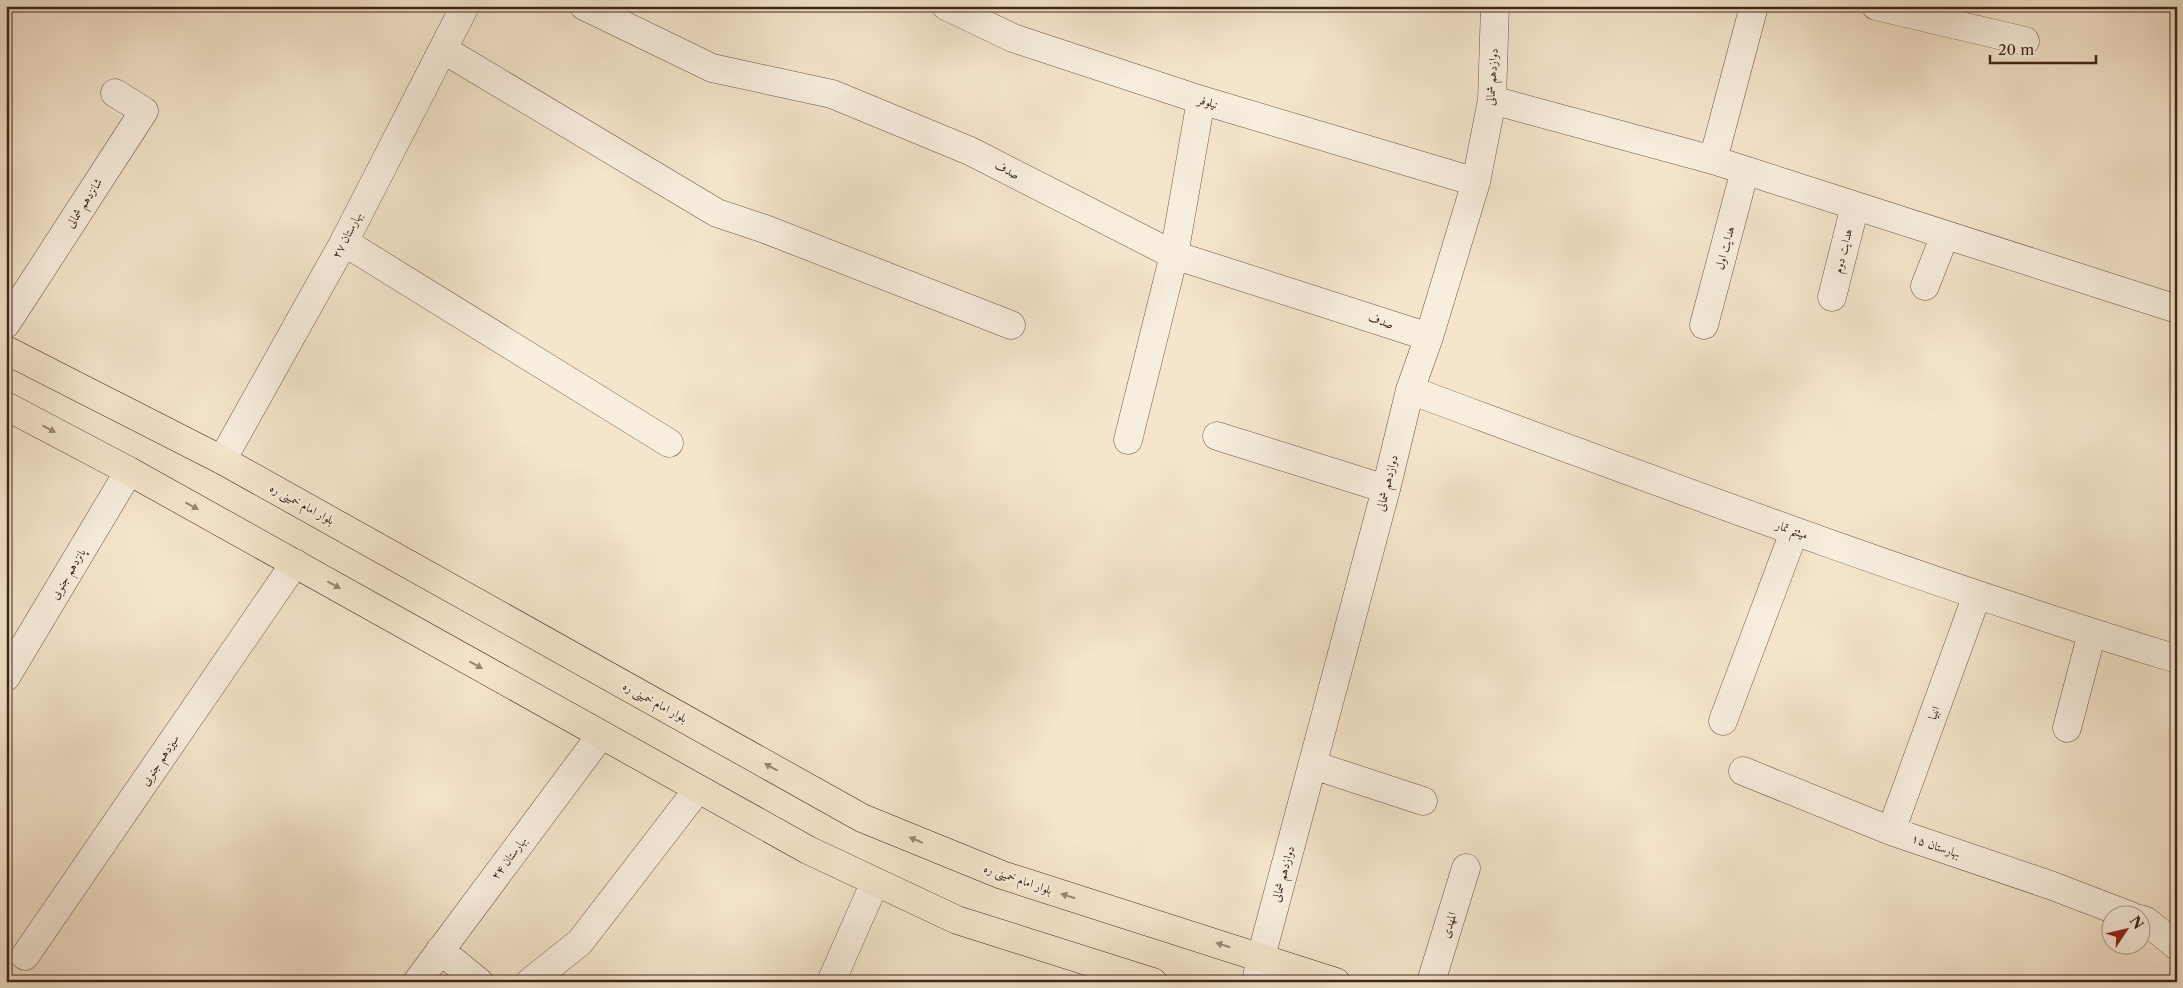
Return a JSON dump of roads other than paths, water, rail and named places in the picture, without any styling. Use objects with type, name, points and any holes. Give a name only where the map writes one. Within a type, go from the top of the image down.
[{"type":"main road","name":"بلوار امام خمینی ره","points":[[6,350],[222,460],[862,818],[1002,875],[1258,969],[1336,982]]},
{"type":"main road","points":[[6,406],[129,471],[808,850],[957,920],[1153,982]]},
{"type":"street","name":"صدف","points":[[584,6],[712,68],[832,94],[961,148],[1174,255],[1429,336]]},
{"type":"street","name":"نیلوفر","points":[[946,6],[1013,38],[1201,100],[1476,182]]},
{"type":"street","name":"دوازدهم شمالی","points":[[1258,969],[1386,489],[1410,390],[1429,336],[1476,182],[1492,100],[1495,6]]},
{"type":"street","points":[[1713,160],[1754,6]]},
{"type":"street","points":[[1876,6],[1912,10],[2025,41]]},
{"type":"street","name":"بهارستان ۲۷","points":[[222,460],[344,242],[444,50],[463,7]]},
{"type":"street","points":[[444,50],[716,213],[765,229],[1011,325]]},
{"type":"street","name":"شانزدهم شمالی","points":[[6,324],[144,111],[115,93]]},
{"type":"street","points":[[1128,440],[1174,255],[1201,100]]},
{"type":"street","points":[[1492,100],[1713,160],[2177,309]]},
{"type":"street","name":"هدایت اول","points":[[1704,325],[1745,170]]},
{"type":"street","name":"هدایت دوم","points":[[1832,297],[1855,206]]},
{"type":"street","points":[[1926,286],[1945,234]]},
{"type":"street","points":[[344,242],[669,443]]},
{"type":"street","name":"میثتم تمار","points":[[1410,390],[1794,532],[2092,633],[2177,659]]},
{"type":"street","points":[[1217,436],[1386,489]]},
{"type":"street","name":"پانزدهم جنوبی","points":[[6,677],[129,471]]},
{"type":"street","points":[[1723,721],[1794,532]]},
{"type":"street","name":"سیزدهم جنوبی","points":[[25,956],[295,563]]},
{"type":"street","name":"انبیا","points":[[1891,831],[1978,594]]},
{"type":"street","points":[[2067,728],[2092,633]]},
{"type":"street","name":"بهارستان ۲۴","points":[[417,982],[601,735]]},
{"type":"street","points":[[1313,765],[1424,801]]},
{"type":"street","name":"بهارستان ۱۵","points":[[1743,771],[1891,831],[2050,885],[2105,906]]},
{"type":"street","points":[[530,982],[580,942],[698,789]]},
{"type":"street","name":"المهدی","points":[[1431,982],[1466,868]]},
{"type":"street","points":[[831,982],[875,882]]},
{"type":"street","points":[[2150,924],[2177,946]]},
{"type":"street","points":[[440,950],[479,982]]}]
